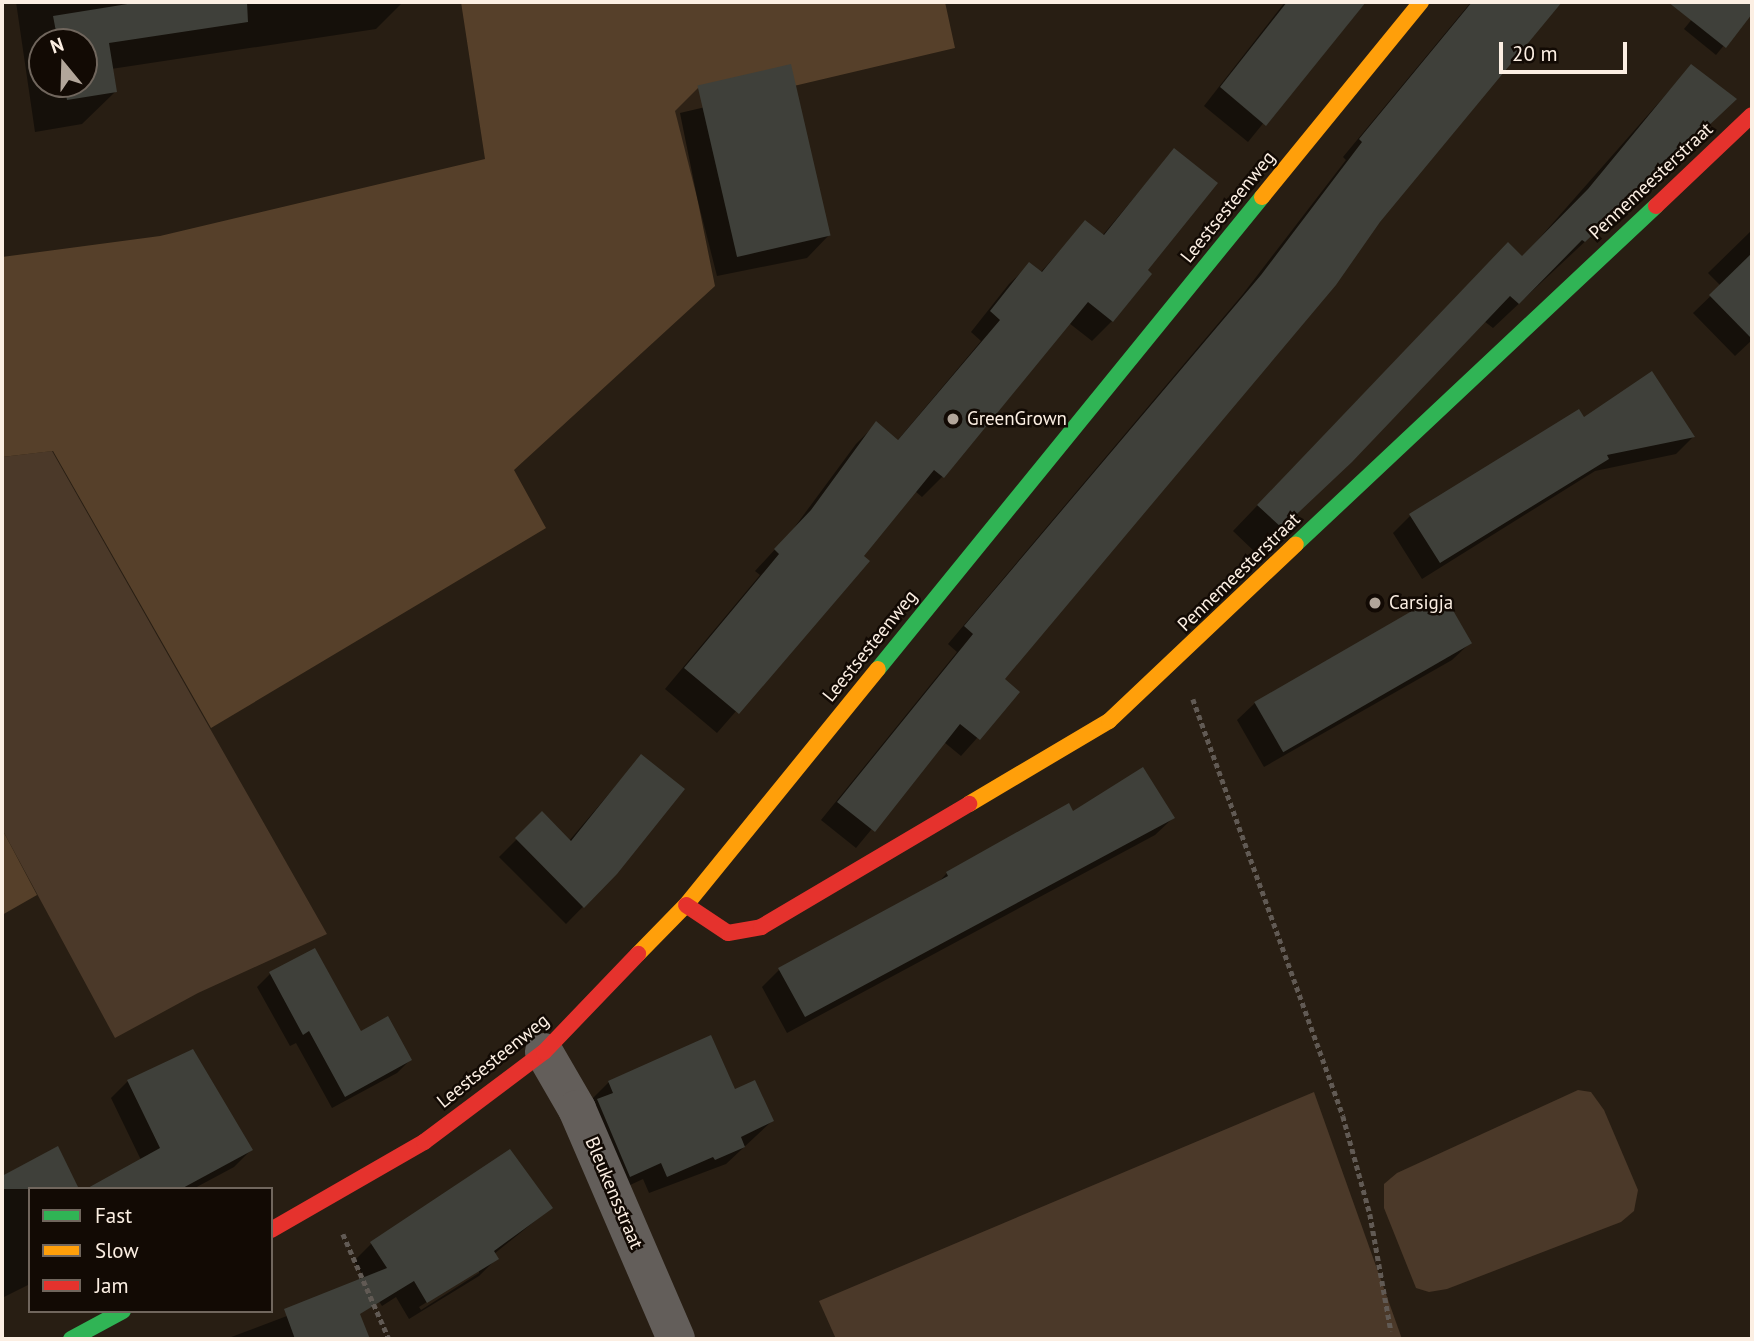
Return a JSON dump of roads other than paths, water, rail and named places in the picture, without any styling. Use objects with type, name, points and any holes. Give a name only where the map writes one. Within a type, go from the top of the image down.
[{"type":"street","name":"Leestsesteenweg","points":[[273,1229],[424,1142],[544,1052],[686,905],[1421,2]]},
{"type":"street","name":"Pennemeesterstraat","points":[[686,905],[728,933],[761,927],[1109,722],[1752,116]]},
{"type":"street","name":"Bleukensstraat","points":[[544,1052],[577,1108],[676,1339]]},
{"type":"street","points":[[71,1339],[119,1313]]},
{"type":"place","name":"GreenGrown","points":[[953,419]]},
{"type":"place","name":"Carsigja","points":[[1375,603]]}]
